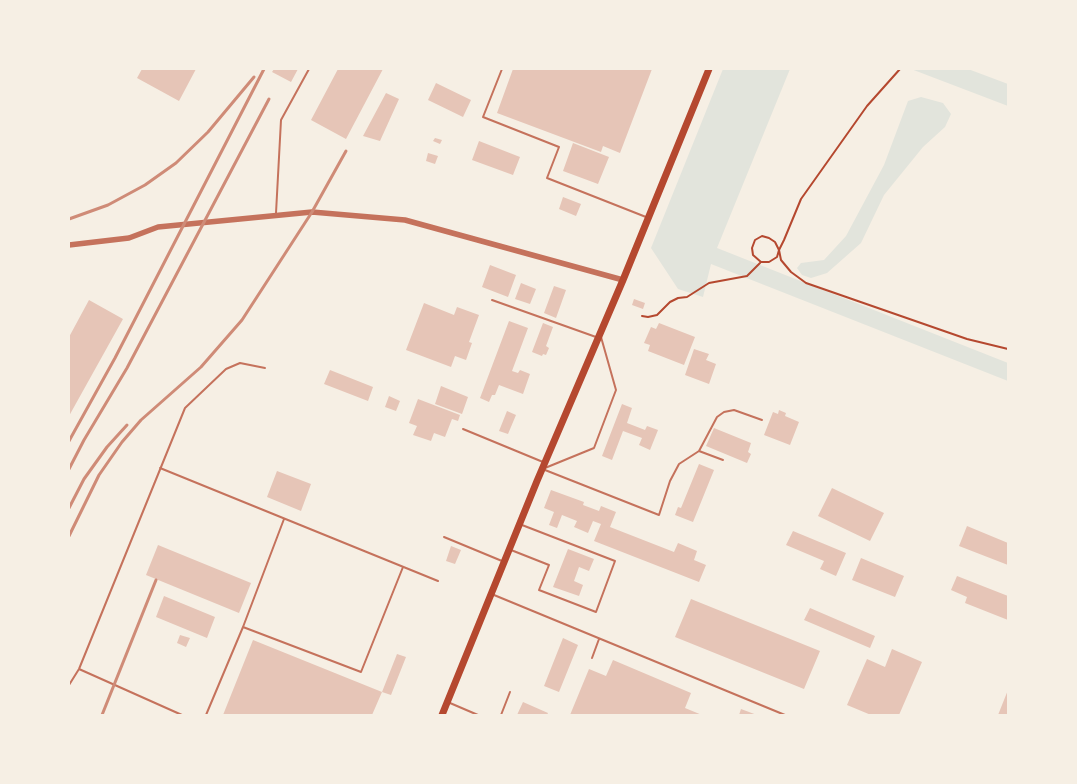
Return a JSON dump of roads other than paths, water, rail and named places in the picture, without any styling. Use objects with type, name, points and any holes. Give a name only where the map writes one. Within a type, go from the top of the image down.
[{"type":"main road","points":[[442,715],[709,69]]},
{"type":"street","points":[[69,245],[129,238],[158,227],[312,212],[405,220],[623,280]]},
{"type":"lane","points":[[276,216],[281,120],[309,69]]},
{"type":"lane","points":[[502,69],[483,117],[559,147],[547,178],[648,218]]},
{"type":"lane","points":[[492,300],[599,336],[616,390],[594,448],[544,466]]},
{"type":"lane","points":[[69,685],[79,669],[185,408],[226,369],[240,363],[265,368]]},
{"type":"lane","points":[[463,429],[659,515],[670,481],[679,464],[699,450],[717,417],[724,412],[734,410],[762,420]]},
{"type":"lane","points":[[699,450],[723,460]]},
{"type":"lane","points":[[160,468],[438,582]]},
{"type":"lane","points":[[206,715],[243,627],[284,519]]},
{"type":"lane","points":[[509,550],[549,565],[539,590],[596,612],[615,561],[520,524]]},
{"type":"lane","points":[[444,537],[504,562]]},
{"type":"lane","points":[[243,627],[361,672],[403,567]]},
{"type":"lane","points":[[491,594],[785,715]]},
{"type":"lane","points":[[592,658],[599,638]]},
{"type":"lane","points":[[79,669],[182,715]]},
{"type":"lane","points":[[501,715],[510,692]]},
{"type":"lane","points":[[448,702],[478,715]]},
{"type":"railway","points":[[69,441],[115,358],[264,69]]},
{"type":"railway","points":[[69,219],[108,205],[145,185],[176,163],[208,132],[254,77]]},
{"type":"railway","points":[[69,469],[127,368],[269,99]]},
{"type":"railway","points":[[69,536],[99,475],[122,442],[141,420],[201,367],[242,320],[312,212],[346,151]]},
{"type":"railway","points":[[69,508],[84,479],[107,447],[127,425]]},
{"type":"railway","points":[[102,715],[156,580]]}]
